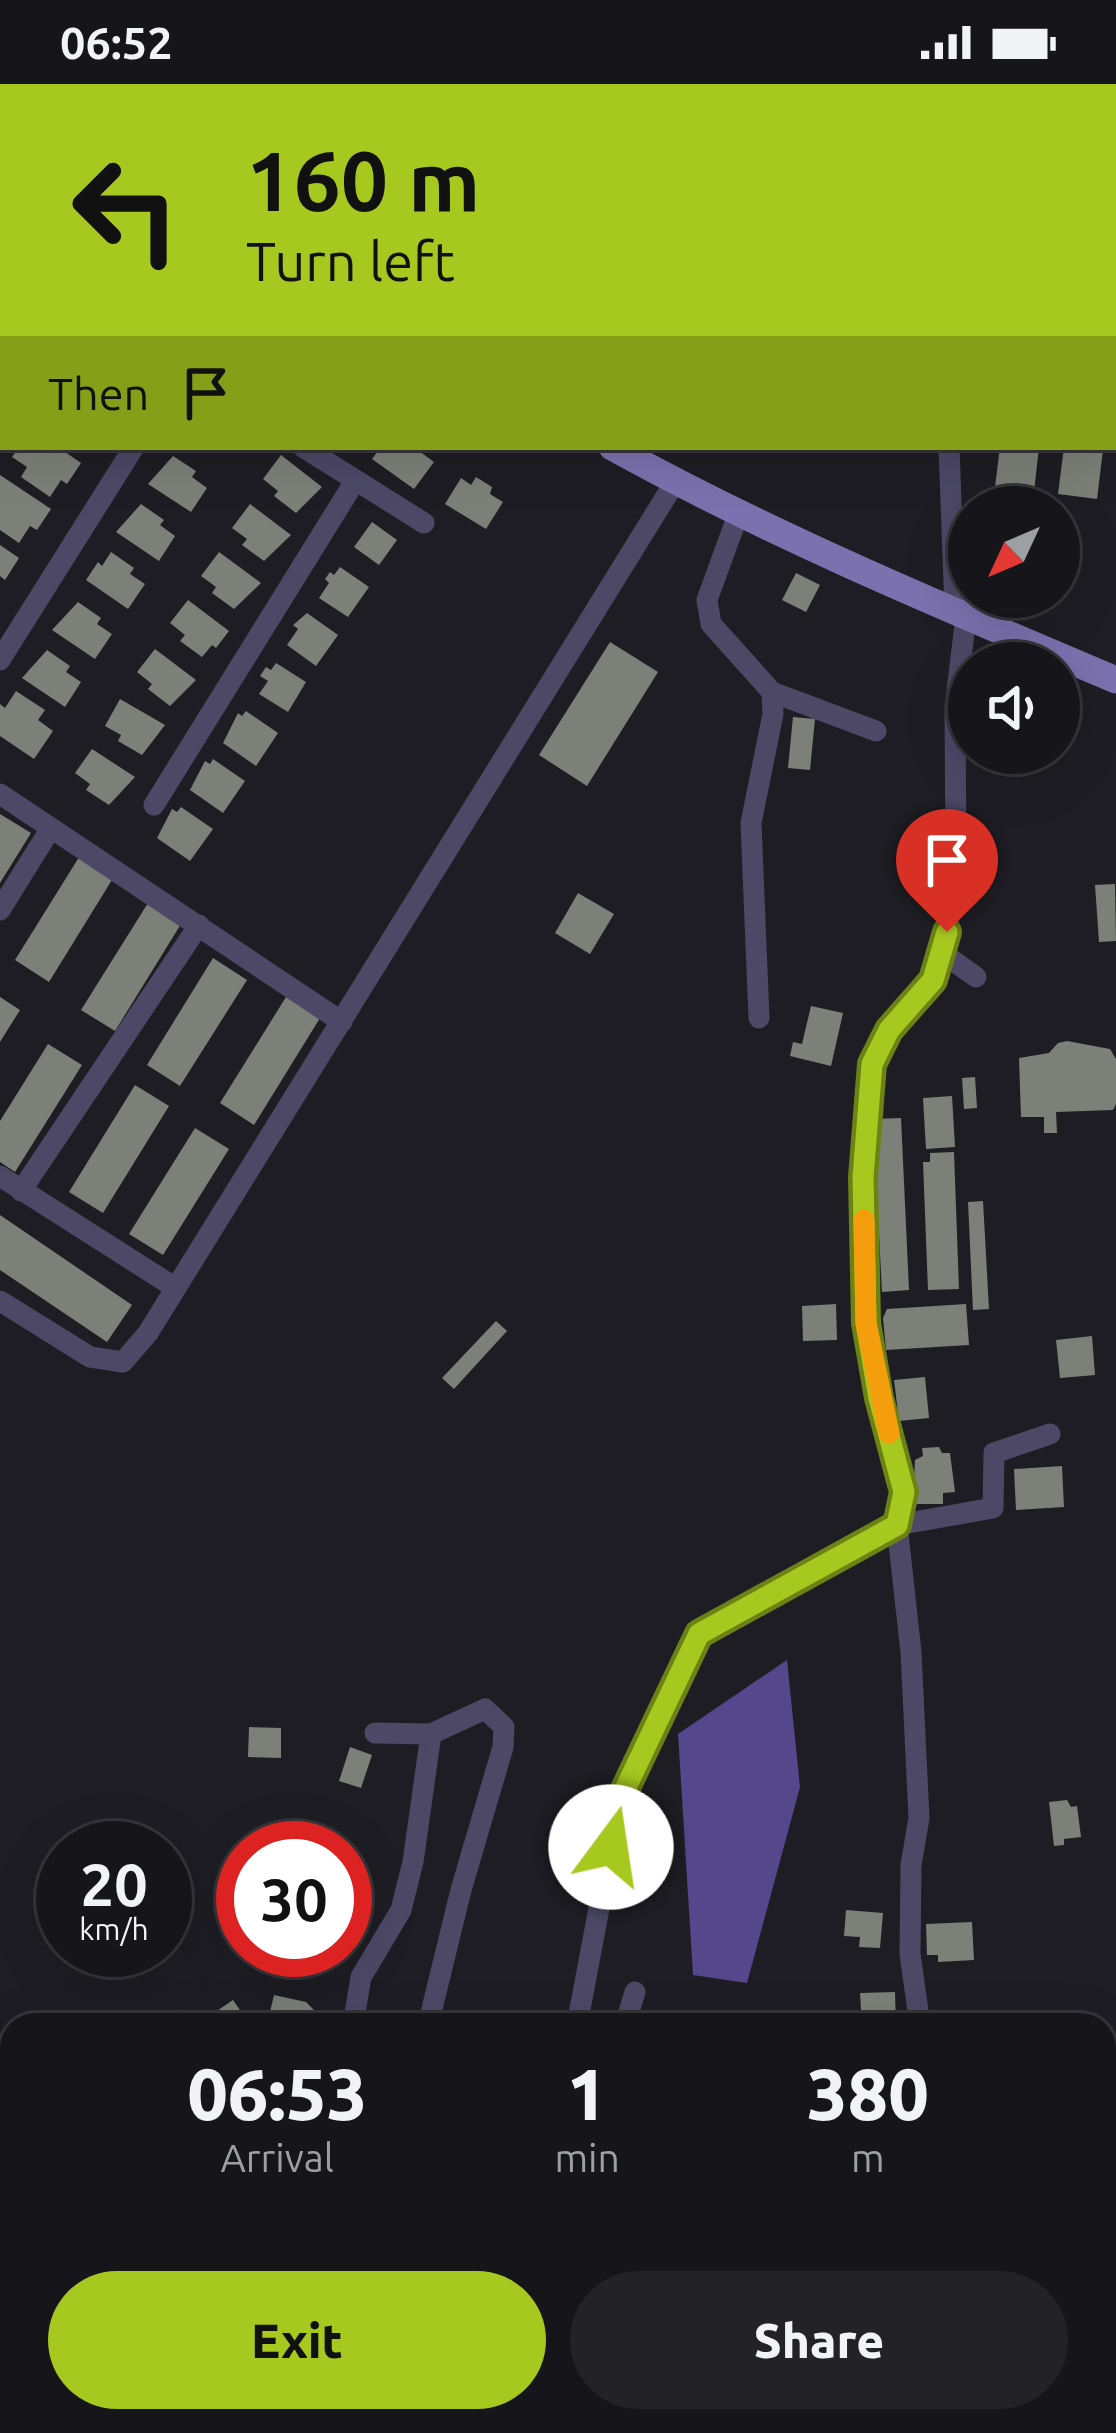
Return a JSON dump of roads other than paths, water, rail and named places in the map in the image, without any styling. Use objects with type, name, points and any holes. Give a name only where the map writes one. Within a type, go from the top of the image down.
[{"type":"main road","points":[[617,450],[675,482],[948,608]]},
{"type":"main road","points":[[970,618],[1116,680]]},
{"type":"street","points":[[0,660],[132,450]]},
{"type":"street","points":[[308,450],[424,523]]},
{"type":"street","points":[[950,450],[953,486]]},
{"type":"street","points":[[154,805],[356,481]]},
{"type":"street","points":[[0,1300],[90,1358],[123,1362],[148,1333],[675,482]]},
{"type":"street","points":[[739,512],[707,599],[707,614],[772,692],[773,714],[751,823],[759,1018]]},
{"type":"street","points":[[918,2013],[910,1954],[911,1865],[919,1817],[911,1652],[897,1525],[904,1492],[879,1398],[866,1323],[865,1154],[872,1064],[889,1030],[933,980],[941,952],[956,859],[955,708],[961,618]]},
{"type":"street","points":[[772,692],[876,731]]},
{"type":"street","points":[[0,794],[342,1022]]},
{"type":"street","points":[[0,910],[51,828]]},
{"type":"street","points":[[21,1191],[199,925]]},
{"type":"street","points":[[941,952],[976,977]]},
{"type":"street","points":[[0,1176],[174,1287]]},
{"type":"street","points":[[579,2013],[619,1802],[699,1634],[897,1525],[992,1508],[994,1453],[1050,1434]]},
{"type":"street","points":[[375,1733],[431,1734],[484,1709],[504,1727],[503,1747],[431,2013]]},
{"type":"street","points":[[355,2013],[361,1977],[400,1910],[413,1862],[431,1734]]},
{"type":"street","points":[[629,2013],[635,1992]]}]
